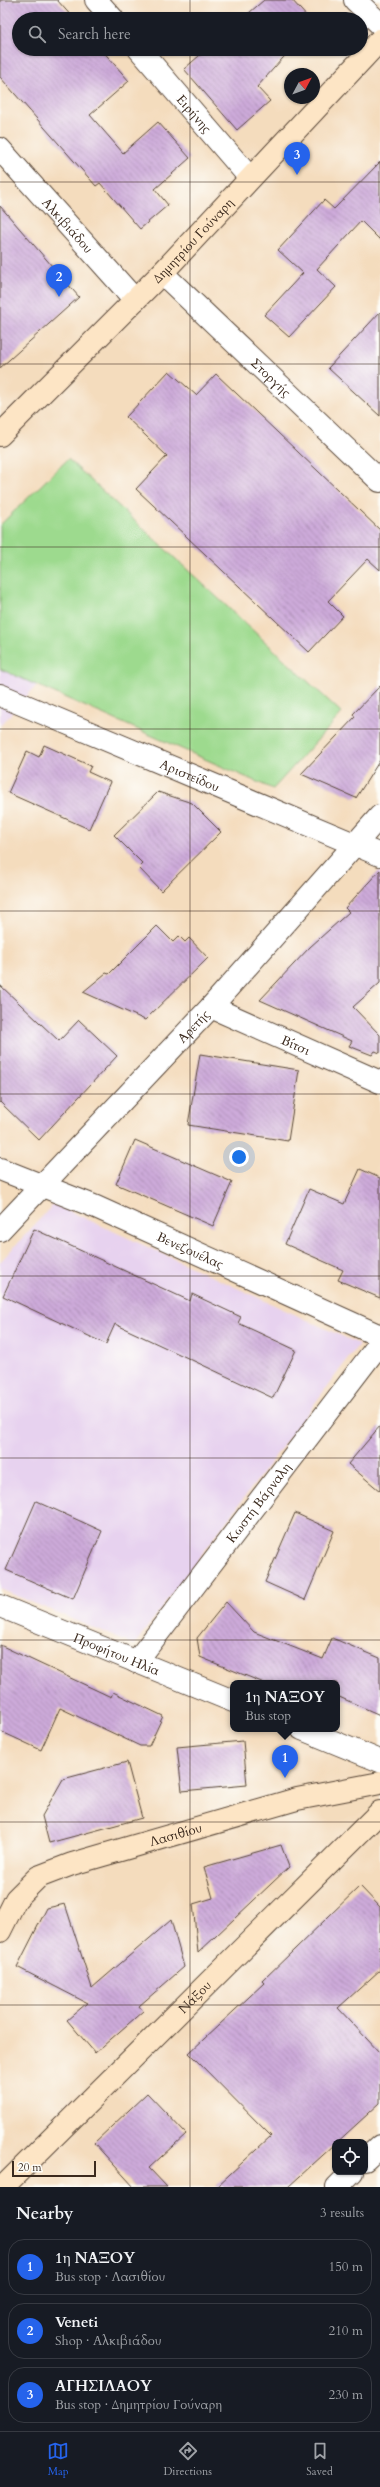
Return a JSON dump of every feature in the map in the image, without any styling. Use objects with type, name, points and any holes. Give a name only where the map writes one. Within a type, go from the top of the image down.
[{"type":"street","points":[[96,0],[107,12]]},
{"type":"street","points":[[354,0],[367,12]]},
{"type":"street","points":[[368,13],[380,24]]},
{"type":"street","name":"Δημητρίου Γούναρη","points":[[368,53],[380,40]]},
{"type":"street","name":"Ειρήνης","points":[[145,56],[250,178]]},
{"type":"street","name":"Δημητρίου Γούναρη","points":[[0,435],[162,273],[365,56]]},
{"type":"street","name":"Αλκιβιάδου","points":[[0,149],[135,300]]},
{"type":"street","name":"Στοργής","points":[[162,273],[380,481]]},
{"type":"street","name":"Αριστείδου","points":[[0,695],[380,855]]},
{"type":"street","name":"Αρετής","points":[[0,1230],[212,1007],[353,844],[380,816]]},
{"type":"street","name":"Βίτσι","points":[[212,1007],[380,1082]]},
{"type":"street","name":"Βενεζουέλας","points":[[0,1169],[42,1187],[96,1207],[380,1336]]},
{"type":"street","name":"Κωστή Βάρναλη","points":[[136,1662],[380,1342]]},
{"type":"street","name":"Προφήτου Ηλία","points":[[0,1606],[230,1700]]},
{"type":"street","points":[[309,1732],[380,1761]]},
{"type":"street","name":"Λασιθίου","points":[[0,1931],[16,1899],[38,1878],[72,1864],[296,1799],[380,1783]]},
{"type":"street","name":"Νάξου","points":[[7,2183],[380,1812]]},
{"type":"street","points":[[368,2157],[380,2146]]},
{"type":"street","points":[[337,2187],[349,2175]]},
{"type":"shaded area","points":[[0,669],[37,685],[0,726]]},
{"type":"shaded area","points":[[54,1204],[359,1344],[134,1645],[0,1589],[0,1262]]},
{"type":"green space","points":[[68,459],[342,713],[273,789],[0,669],[0,525]]},
{"type":"building","points":[[0,0],[57,0],[68,12],[12,12],[12,56],[107,56],[129,81],[90,115],[123,153],[158,122],[190,158],[155,189],[168,205],[140,229],[100,183],[96,186],[0,77]]},
{"type":"building","points":[[264,0],[292,0],[303,12],[250,12]]},
{"type":"building","points":[[199,56],[285,56],[257,87],[270,101],[237,130],[184,69]]},
{"type":"building","points":[[380,162],[380,240],[361,221],[317,269],[336,287],[289,337],[264,315],[303,273],[278,250],[324,200],[334,209]]},
{"type":"building","points":[[0,206],[79,297],[0,368]]},
{"type":"building","points":[[380,312],[380,416],[328,368]]},
{"type":"building","points":[[169,371],[196,395],[216,374],[380,530],[380,570],[368,559],[328,601],[343,616],[309,652],[136,489],[167,456],[126,417]]},
{"type":"building","points":[[380,686],[380,760],[356,798],[301,774],[355,717],[353,714]]},
{"type":"building","points":[[44,745],[91,766],[88,772],[110,782],[89,829],[8,793],[27,751],[39,757]]},
{"type":"building","points":[[158,792],[192,803],[221,832],[161,891],[139,868],[143,864],[114,835]]},
{"type":"building","points":[[380,870],[380,983],[353,1007],[380,1035],[380,1053],[375,1051],[372,1055],[349,1046],[352,1041],[260,1000],[310,947],[349,912],[345,908]]},
{"type":"building","points":[[157,926],[173,942],[179,936],[185,942],[189,938],[208,958],[145,1020],[83,992],[106,973],[109,974]]},
{"type":"building","points":[[0,985],[59,1041],[79,1020],[117,1056],[39,1140],[0,1102]]},
{"type":"building","points":[[200,1054],[299,1070],[288,1141],[188,1125]]},
{"type":"building","points":[[135,1140],[232,1182],[213,1226],[116,1184]]},
{"type":"building","points":[[360,1169],[380,1178],[380,1298],[338,1280],[343,1270],[285,1244],[309,1189],[344,1204]]},
{"type":"building","points":[[34,1229],[190,1301],[192,1294],[241,1317],[238,1323],[296,1350],[273,1398],[115,1324],[106,1344],[3,1296]]},
{"type":"building","points":[[380,1426],[380,1491],[348,1464]]},
{"type":"building","points":[[36,1501],[102,1531],[73,1599],[6,1570]]},
{"type":"building","points":[[295,1513],[334,1531],[305,1600],[265,1582]]},
{"type":"building","points":[[226,1602],[254,1632],[323,1659],[332,1638],[380,1658],[380,1715],[340,1697],[340,1680],[257,1680],[200,1657],[197,1638]]},
{"type":"building","points":[[0,1645],[111,1697],[113,1692],[163,1716],[149,1746],[140,1746],[60,1708],[41,1750],[0,1731]]},
{"type":"building","points":[[243,1741],[247,1785],[182,1791],[177,1747]]},
{"type":"building","points":[[127,1762],[142,1818],[49,1843],[42,1816],[63,1779]]},
{"type":"building","points":[[281,1845],[289,1867],[198,1953],[193,1904],[213,1898],[204,1867]]},
{"type":"building","points":[[360,1886],[380,1907],[380,1970],[338,2008],[380,2053],[380,2103],[341,2139],[332,2139],[332,2147],[288,2187],[216,2187],[271,2136],[189,2053],[264,1983],[262,1981]]},
{"type":"building","points":[[65,1904],[92,1988],[171,1920],[184,1967],[139,2006],[143,2011],[95,2053],[67,2020],[87,2003],[17,1967],[47,1908]]},
{"type":"building","points":[[147,2093],[186,2134],[149,2168],[167,2187],[134,2187],[94,2143]]},
{"type":"place","name":"ΑΓΗΣΙΛΑΟΥ","points":[[297,175]]},
{"type":"place","name":"Veneti","points":[[59,297]]},
{"type":"place","name":"1η ΝΑΞΟΥ","points":[[285,1778]]}]
